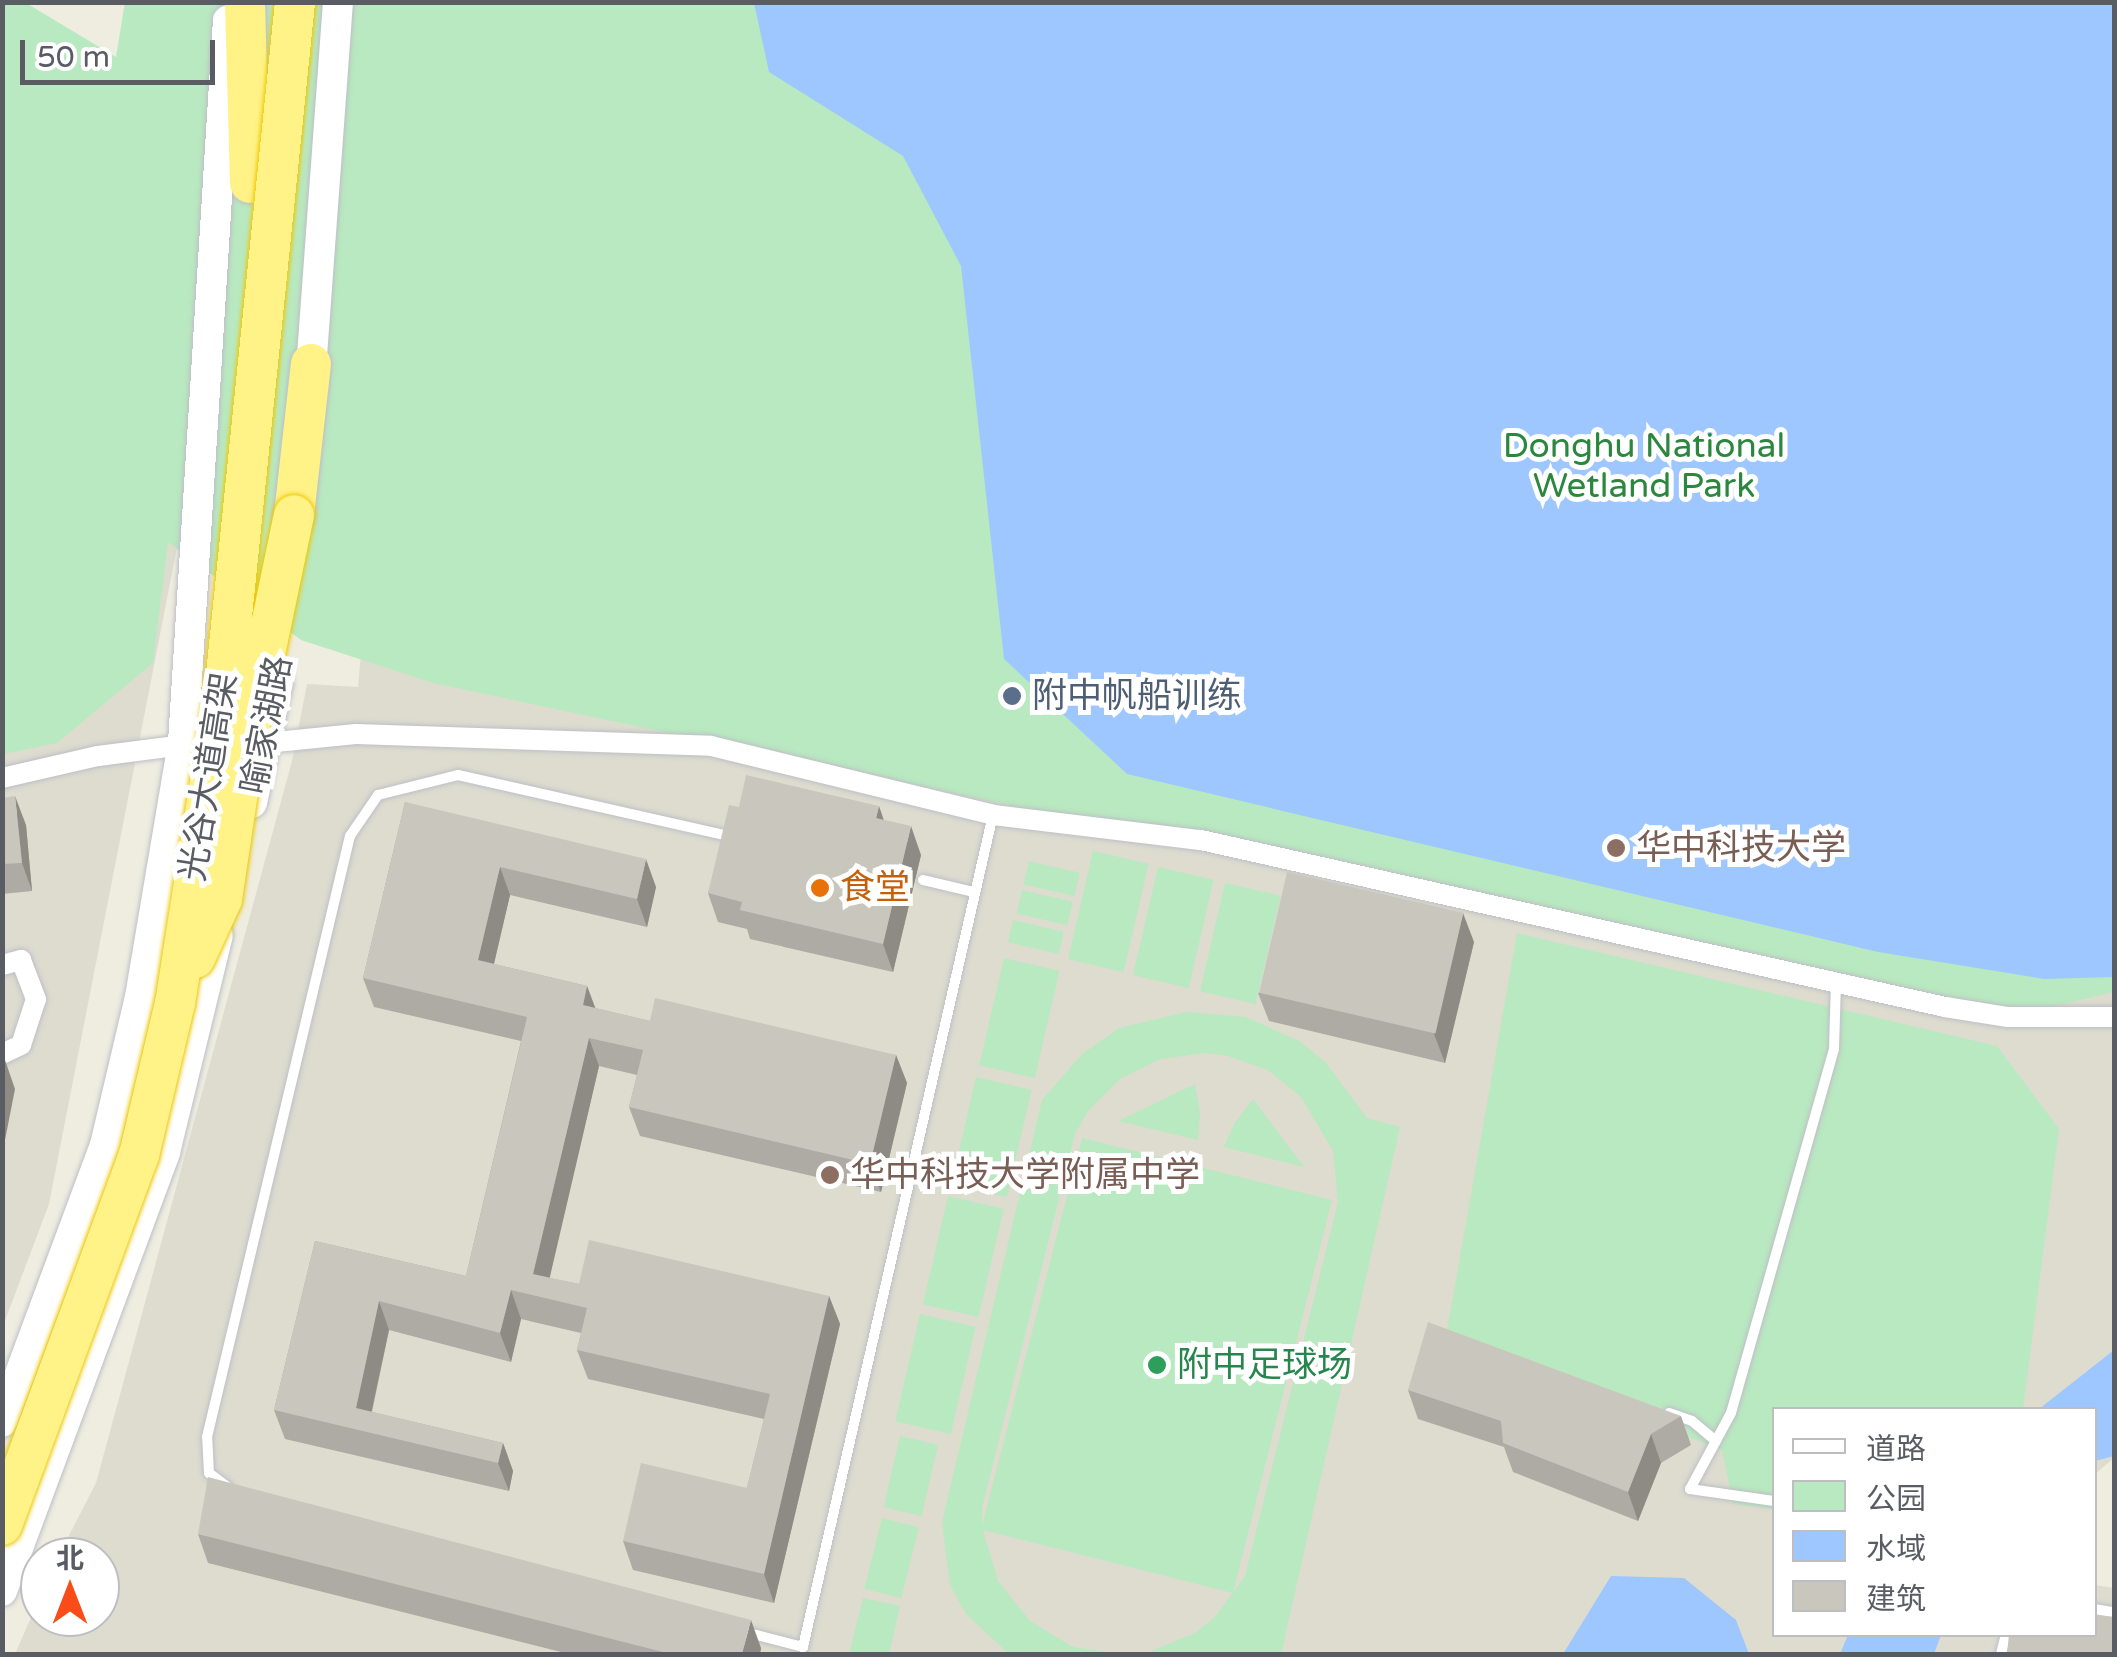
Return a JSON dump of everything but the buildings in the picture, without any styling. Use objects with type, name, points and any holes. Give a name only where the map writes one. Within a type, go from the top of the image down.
[{"type":"highway","points":[[245,2],[250,183]]},
{"type":"highway","name":"光谷大道高架","points":[[2,1482],[124,1151],[161,1000],[209,692],[267,2]]},
{"type":"highway","name":"光谷大道高架","points":[[2,1525],[139,1155],[175,1003],[224,694],[295,2]]},
{"type":"highway","points":[[175,1003],[222,899],[243,760],[294,516],[311,364]]},
{"type":"main road","points":[[2,1422],[105,1145],[140,997],[183,744],[220,197],[228,2]]},
{"type":"main road","name":"喻家湖路","points":[[2,1592],[165,1152],[268,744],[308,498],[311,364],[338,2]]},
{"type":"street","points":[[2,778],[183,744],[268,744],[374,734],[710,746],[993,815],[1201,840],[1836,983],[2008,1017],[2114,1017]]},
{"type":"street","points":[[2,964],[21,960],[36,999],[21,1045],[2,1054]]},
{"type":"lane","points":[[242,1498],[209,1473],[207,1437],[350,836],[378,796],[458,775],[728,836]]},
{"type":"lane","points":[[728,1628],[800,1651],[993,815]]},
{"type":"lane","points":[[923,880],[974,892]]},
{"type":"lane","points":[[1772,1501],[1690,1489],[1731,1413],[1834,1049],[1836,983]]},
{"type":"lane","points":[[1657,1408],[1692,1422],[1716,1440]]},
{"type":"shaded area","name":"华中科技大学","points":[[417,3],[2114,3],[2114,1458],[2097,1472],[2097,1407],[1772,1407],[1772,1637],[2097,1637],[2097,1585],[2114,1588],[2114,1654],[15,1654],[22,1637],[120,1637],[120,1537],[68,1537],[96,1483],[292,761],[307,684],[358,687]]},
{"type":"shaded area","points":[[3,460],[188,491],[49,1204],[3,1326]]},
{"type":"green space","name":"Donghu National Wetland Park","points":[[125,2],[2114,3],[2114,992],[2008,1017],[433,683],[301,640],[168,542],[153,663],[57,743],[3,754],[3,3],[26,3],[116,57]]},
{"type":"green space","points":[[1093,851],[1149,864],[1124,972],[1068,959]]},
{"type":"green space","points":[[1029,861],[1080,873],[1074,896],[1024,884]]},
{"type":"green space","points":[[1158,867],[1214,880],[1189,988],[1133,975]]},
{"type":"green space","points":[[1225,883],[1281,896],[1256,1004],[1200,991]]},
{"type":"green space","points":[[1022,890],[1073,902],[1067,925],[1017,913]]},
{"type":"green space","points":[[1013,920],[1064,932],[1058,954],[1008,942]]},
{"type":"green space","points":[[1517,933],[1997,1046],[2059,1129],[2023,1407],[1772,1407],[1772,1509],[1733,1504],[1722,1450],[1445,1342]]},
{"type":"green space","points":[[1004,958],[1060,971],[1035,1078],[979,1065]]},
{"type":"green space","name":"附中足球场","points":[[1186,1012],[1246,1017],[1301,1042],[1326,1063],[1367,1118],[1400,1127],[1281,1654],[1125,1654],[1149,1652],[1195,1633],[1215,1617],[1233,1593],[983,1530],[998,1581],[1030,1621],[1073,1647],[1120,1654],[1009,1654],[966,1614],[950,1585],[942,1522],[1042,1100],[1082,1054],[1119,1028]],"holes":[[[1205,1053],[1228,1056],[1268,1070],[1301,1097],[1333,1151],[1338,1202],[1245,1576],[1233,1592],[1332,1200],[1082,1138],[982,1526],[982,1508],[1075,1134],[1088,1111],[1120,1079],[1160,1059]]]},
{"type":"green space","points":[[976,1077],[1032,1090],[1007,1197],[951,1184]]},
{"type":"green space","points":[[1195,1084],[1200,1113],[1198,1140],[1118,1121]]},
{"type":"green space","points":[[1253,1099],[1304,1167],[1224,1147],[1235,1122]]},
{"type":"green space","points":[[948,1196],[1004,1209],[979,1317],[923,1304]]},
{"type":"green space","points":[[920,1314],[976,1327],[951,1434],[895,1421]]},
{"type":"green space","points":[[900,1436],[938,1445],[922,1516],[884,1507]]},
{"type":"green space","points":[[882,1518],[919,1527],[901,1598],[864,1589]]},
{"type":"green space","points":[[863,1598],[900,1606],[889,1654],[849,1654]]},
{"type":"water","name":"Donghu National Wetland Park","points":[[754,3],[2114,3],[2114,977],[2044,979],[1878,952],[1127,774],[1004,659],[961,266],[903,156],[769,72]]},
{"type":"water","points":[[2114,1350],[2114,1456],[2097,1460],[2097,1407],[2042,1407]]},
{"type":"water","points":[[1611,1576],[1684,1578],[1736,1620],[1749,1654],[1563,1654]]},
{"type":"water","points":[[1847,1637],[1940,1637],[1934,1654],[1840,1654]]},
{"type":"place","name":"附中帆船训练","points":[[1012,696]]},
{"type":"place","name":"华中科技大学","points":[[1616,848]]},
{"type":"place","name":"食堂","points":[[820,888]]},
{"type":"place","name":"华中科技大学附属中学","points":[[830,1175]]},
{"type":"place","name":"附中足球场","points":[[1157,1365]]}]
